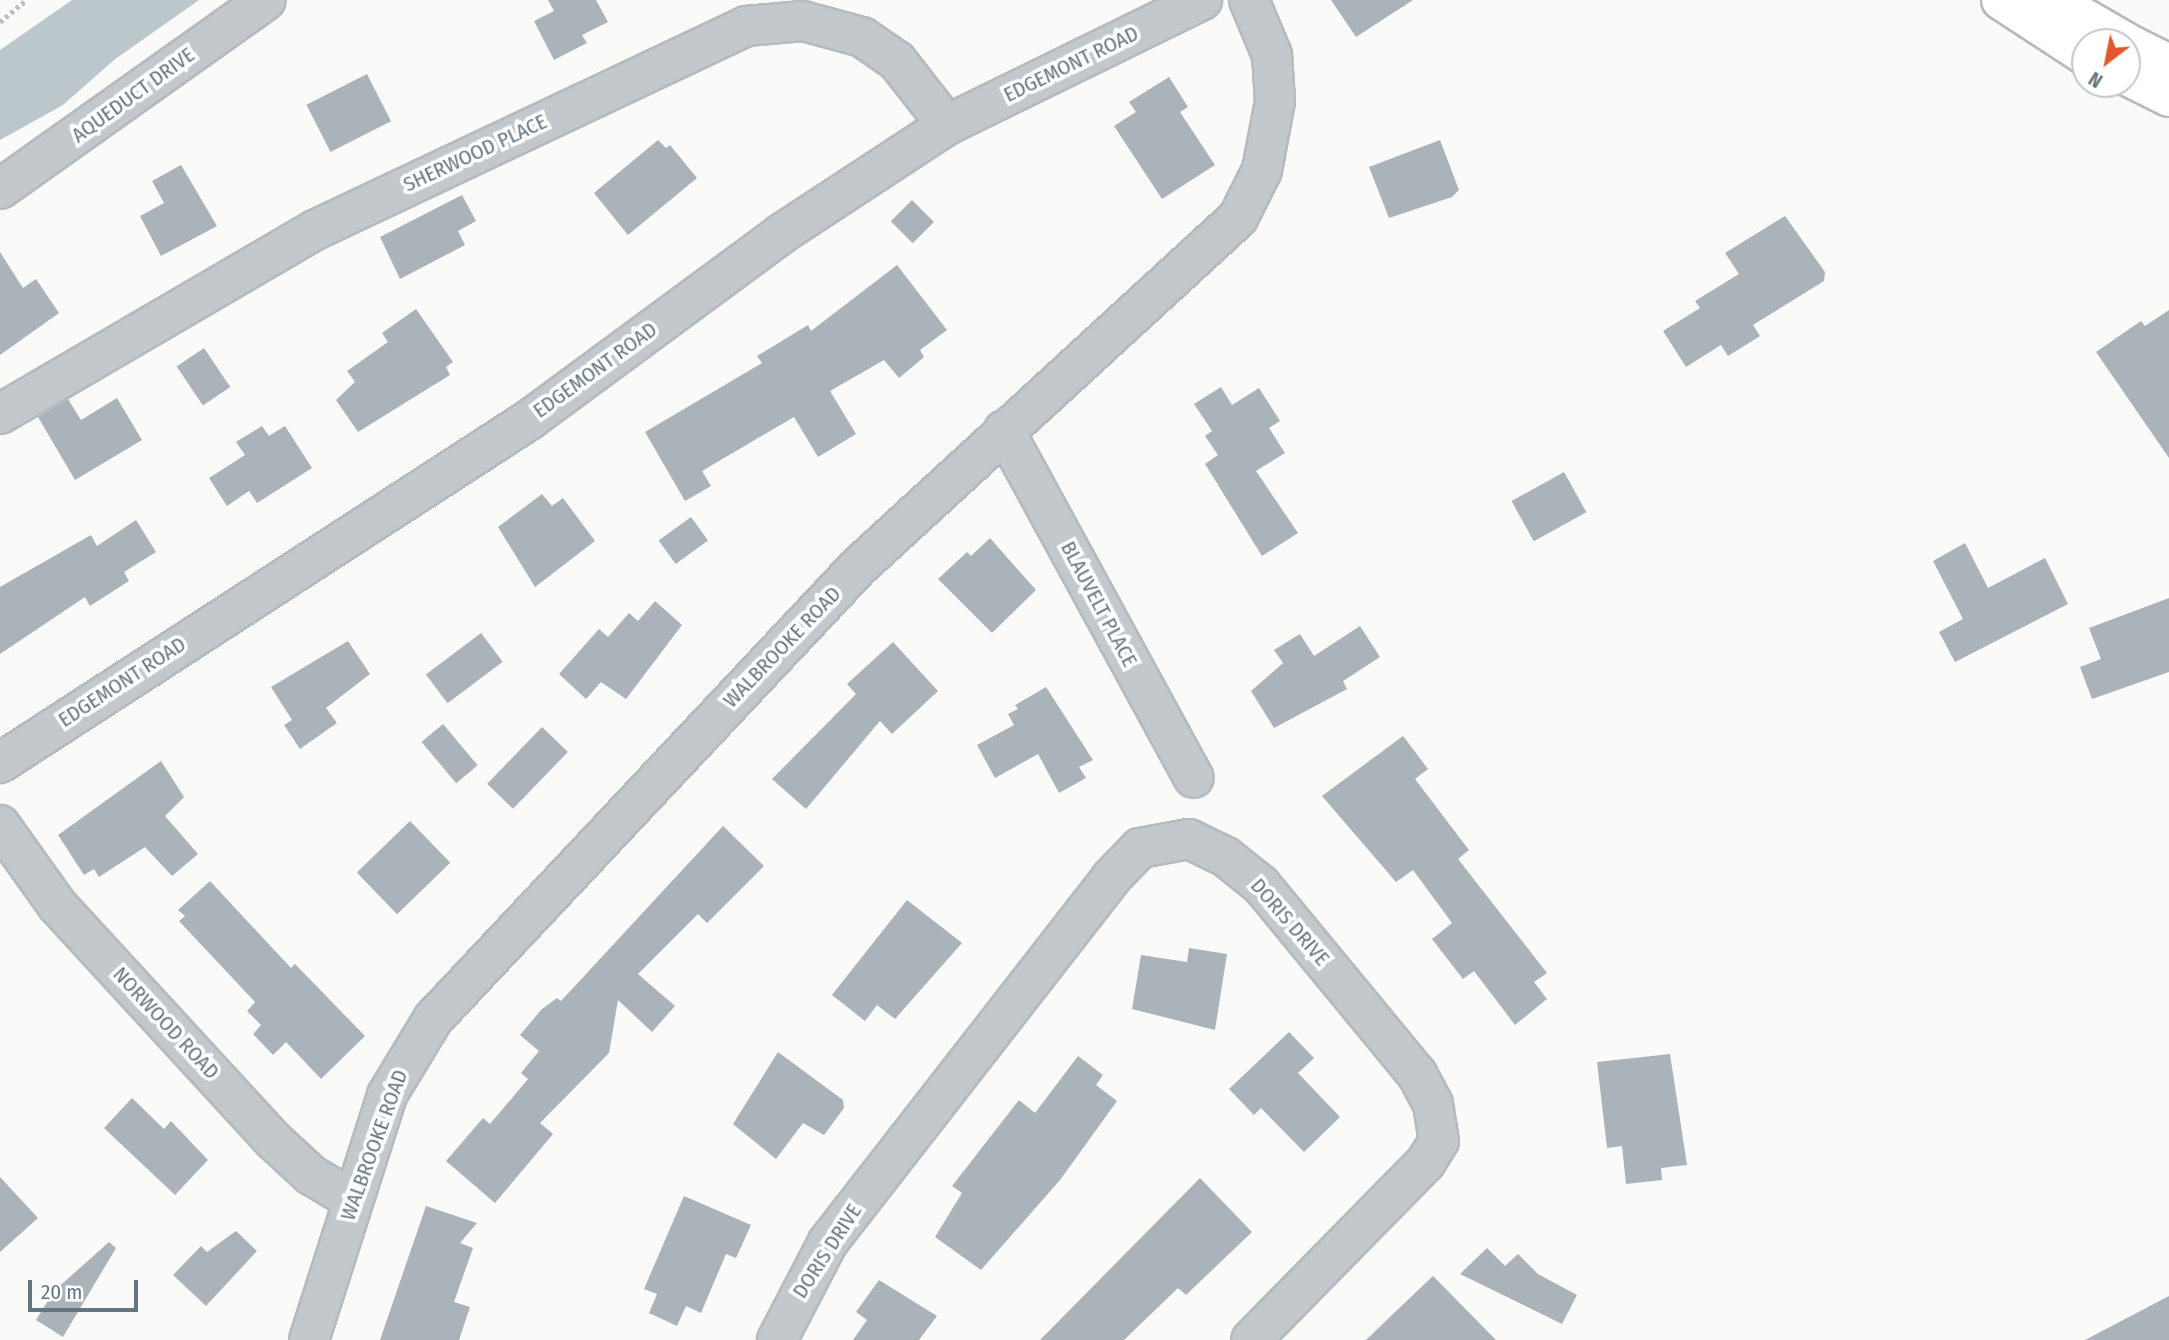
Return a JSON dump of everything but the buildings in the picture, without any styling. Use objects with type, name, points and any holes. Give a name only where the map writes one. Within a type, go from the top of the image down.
[{"type":"main road","points":[[2001,0],[2071,46]]},
{"type":"main road","points":[[2053,0],[2102,28]]},
{"type":"main road","points":[[2141,50],[2169,64]]},
{"type":"main road","points":[[2141,83],[2169,97]]},
{"type":"street","name":"AQUEDUCT DRIVE","points":[[0,189],[266,0]]},
{"type":"street","name":"EDGEMONT ROAD","points":[[0,763],[529,419],[781,234],[947,125],[1202,0]]},
{"type":"street","name":"WALBROOKE ROAD","points":[[309,1340],[387,1095],[407,1056],[462,985],[858,567],[1004,430],[1209,247],[1247,203],[1269,145],[1276,87],[1272,55],[1249,0]]},
{"type":"street","name":"SHERWOOD PLACE","points":[[0,414],[315,230],[744,13],[803,20],[862,37],[897,61],[947,125]]},
{"type":"street","name":"BLAUVELT PLACE","points":[[1004,430],[1194,778]]},
{"type":"street","name":"NORWOOD ROAD","points":[[0,825],[57,905],[273,1140],[311,1175],[353,1200]]},
{"type":"street","name":"DORIS DRIVE","points":[[777,1340],[828,1242],[1111,878],[1140,848],[1189,839],[1226,857],[1270,896],[1417,1074],[1433,1104],[1439,1141],[1425,1163],[1251,1340]]},
{"type":"path","points":[[0,22],[26,0]]},
{"type":"shaded area","points":[[72,0],[199,0],[114,60],[63,105],[0,140],[0,50]]}]
